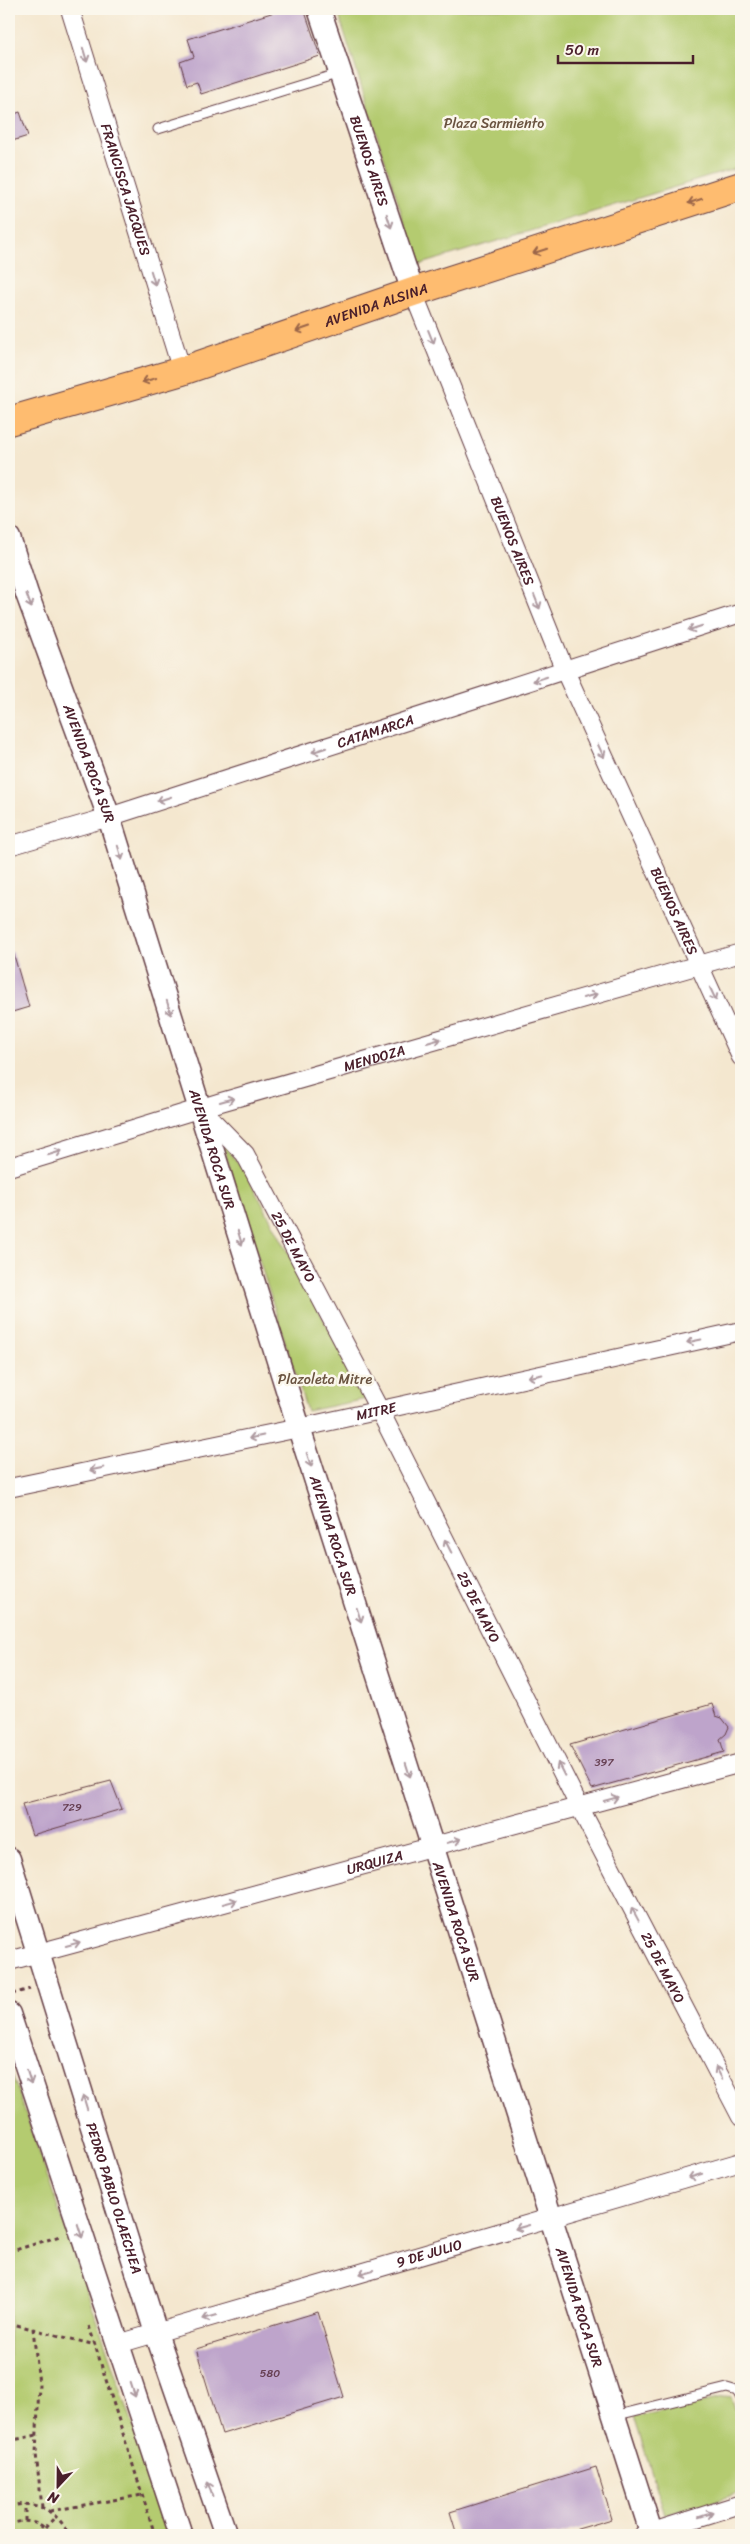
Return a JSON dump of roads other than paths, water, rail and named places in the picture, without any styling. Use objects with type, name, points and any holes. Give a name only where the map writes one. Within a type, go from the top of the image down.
[{"type":"highway","name":"AVENIDA ALSINA","points":[[9,421],[182,370],[413,292],[741,186]]},
{"type":"street","name":"FRANCISCA JACQUES","points":[[70,9],[182,370]]},
{"type":"street","name":"BUENOS AIRES","points":[[319,9],[413,292],[565,671],[741,1057]]},
{"type":"street","name":"AVENIDA ROCA SUR","points":[[9,538],[26,594],[109,817],[299,1428],[649,2534]]},
{"type":"street","name":"CATAMARCA","points":[[9,846],[109,817],[741,613]]},
{"type":"street","name":"MENDOZA","points":[[9,1167],[200,1108],[741,954]]},
{"type":"street","name":"25 DE MAYO","points":[[200,1108],[245,1154],[380,1411],[580,1808],[741,2116]]},
{"type":"street","name":"MITRE","points":[[9,1488],[380,1411],[741,1331]]},
{"type":"street","name":"URQUIZA","points":[[9,1961],[741,1764]]},
{"type":"street","name":"PEDRO PABLO OLAECHEA","points":[[9,1859],[156,2333],[226,2535]]},
{"type":"street","points":[[9,2014],[181,2535]]},
{"type":"street","name":"9 DE JULIO","points":[[118,2344],[741,2162]]},
{"type":"street","points":[[649,2534],[741,2504]]},
{"type":"lane","points":[[158,129],[340,73]]},
{"type":"lane","points":[[613,2416],[727,2388],[737,2391],[741,2398]]},
{"type":"park label","name":"Plaza Sarmiento","points":[[494,123]]},
{"type":"park label","name":"Plazoleta Mitre","points":[[325,1379]]}]
